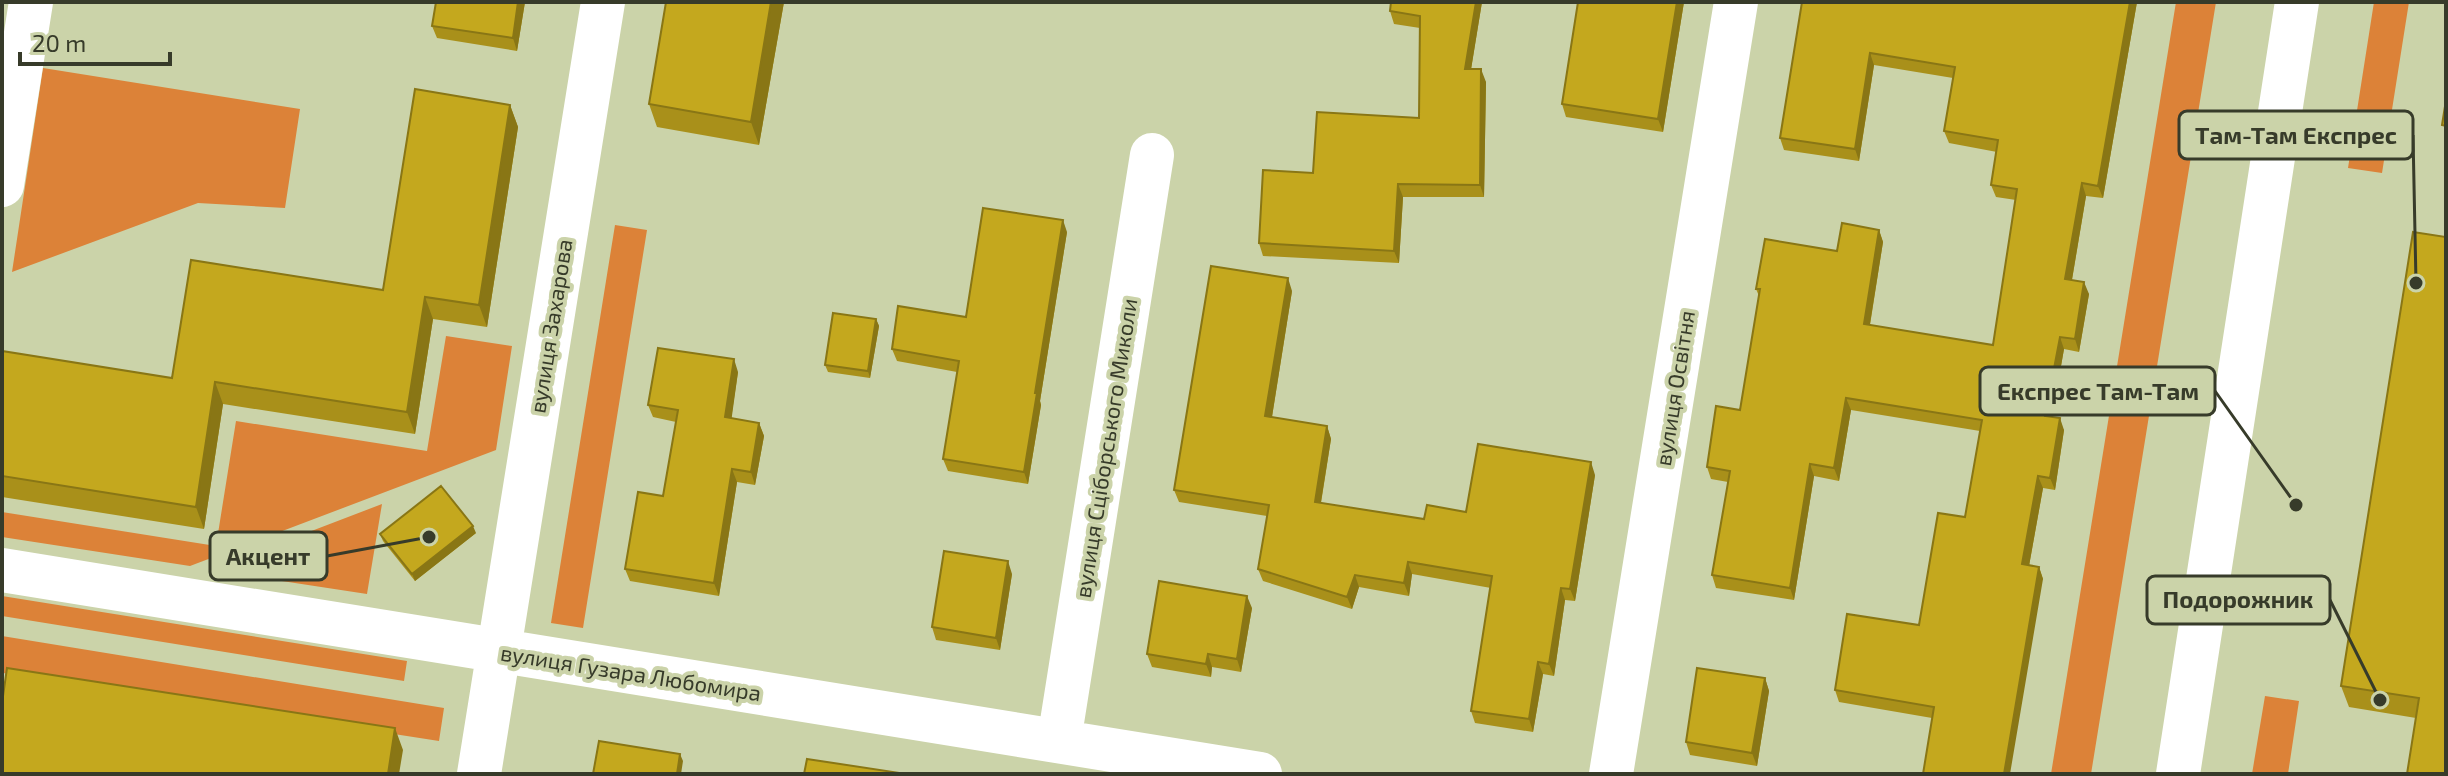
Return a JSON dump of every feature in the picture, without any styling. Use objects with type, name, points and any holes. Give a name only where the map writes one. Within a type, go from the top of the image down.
[{"type":"street","points":[[2,185],[31,2]]},
{"type":"street","name":"вулиця Захарова","points":[[479,774],[603,2]]},
{"type":"street","name":"вулиця Освітня","points":[[1611,774],[1736,2]]},
{"type":"street","points":[[2178,774],[2297,2]]},
{"type":"street","name":"вулиця Сціборського Миколи","points":[[1059,741],[1152,155]]},
{"type":"street","name":"вулиця Гузара Любомира","points":[[2,570],[1260,774]]},
{"type":"shaded area","points":[[2176,2],[2216,2],[2091,774],[2051,774]]},
{"type":"shaded area","points":[[2374,2],[2409,2],[2382,173],[2348,168]]},
{"type":"shaded area","points":[[43,68],[300,109],[285,208],[198,203],[12,272]]},
{"type":"shaded area","points":[[615,225],[647,230],[583,628],[551,623]]},
{"type":"shaded area","points":[[446,336],[512,346],[496,450],[190,566],[2,537],[2,512],[216,546],[236,421],[427,451]]},
{"type":"shaded area","points":[[382,504],[367,594],[210,570]]},
{"type":"shaded area","points":[[2,596],[407,661],[404,681],[2,616]]},
{"type":"shaded area","points":[[2,636],[444,708],[439,741],[3,673],[2,678]]},
{"type":"shaded area","points":[[2265,696],[2299,701],[2288,774],[2252,774]]},
{"type":"building","points":[[436,2],[518,2],[513,38],[432,26]]},
{"type":"building","points":[[666,2],[771,2],[751,122],[649,104]]},
{"type":"building","points":[[1391,2],[1476,2],[1465,69],[1481,69],[1480,185],[1398,184],[1394,251],[1259,243],[1263,170],[1313,173],[1317,112],[1419,118],[1420,16],[1390,11]]},
{"type":"building","points":[[1578,2],[1677,2],[1658,119],[1562,104]]},
{"type":"building","points":[[1802,2],[2130,2],[2098,186],[2082,183],[2065,279],[2084,282],[2075,339],[2060,337],[2045,416],[2060,418],[2050,478],[2038,476],[2022,564],[2039,567],[2004,774],[1923,774],[1934,707],[1835,690],[1847,614],[1919,625],[1938,513],[1965,517],[1982,420],[1846,398],[1834,468],[1810,464],[1790,588],[1712,575],[1730,471],[1707,467],[1716,406],[1740,410],[1765,239],[1837,251],[1842,223],[1879,230],[1864,324],[1993,345],[2017,189],[1991,185],[1998,140],[1944,131],[1955,67],[1870,53],[1855,149],[1780,138]]},
{"type":"building","points":[[415,89],[510,105],[479,305],[425,297],[407,412],[215,382],[196,507],[2,476],[2,351],[172,378],[191,260],[383,290]]},
{"type":"building","points":[[2446,100],[2446,126],[2442,125]]},
{"type":"building","points":[[983,208],[1063,220],[1024,472],[943,459],[959,361],[892,349],[898,306],[966,317]]},
{"type":"building","points":[[2413,232],[2446,237],[2446,774],[2407,774],[2419,698],[2341,686]]},
{"type":"building","points":[[1211,266],[1288,278],[1265,416],[1327,426],[1315,502],[1424,519],[1427,505],[1466,512],[1478,444],[1591,462],[1570,589],[1561,588],[1549,664],[1538,662],[1529,719],[1471,711],[1492,576],[1408,562],[1404,583],[1355,575],[1347,597],[1258,569],[1269,505],[1174,490]]},
{"type":"building","points":[[833,313],[876,319],[868,371],[825,365]]},
{"type":"building","points":[[658,348],[734,359],[725,417],[759,423],[751,472],[732,469],[714,583],[625,569],[638,492],[663,496],[678,410],[648,405]]},
{"type":"building","points":[[441,486],[473,526],[412,574],[380,534]]},
{"type":"building","points":[[944,551],[1008,561],[996,638],[932,627]]},
{"type":"building","points":[[1159,581],[1247,596],[1237,659],[1208,654],[1206,664],[1147,654]]},
{"type":"building","points":[[7,668],[395,728],[388,774],[2,774],[2,703]]},
{"type":"building","points":[[1697,668],[1765,678],[1752,753],[1686,742]]},
{"type":"building","points":[[599,741],[680,754],[677,774],[593,774]]},
{"type":"building","points":[[807,759],[900,773],[900,774],[804,774]]},
{"type":"place","name":"Там-Там Експрес","points":[[2416,283]]},
{"type":"place","name":"Експрес Там-Там","points":[[2296,505]]},
{"type":"place","name":"Акцент","points":[[429,537]]},
{"type":"place","name":"Подорожник","points":[[2380,700]]}]
